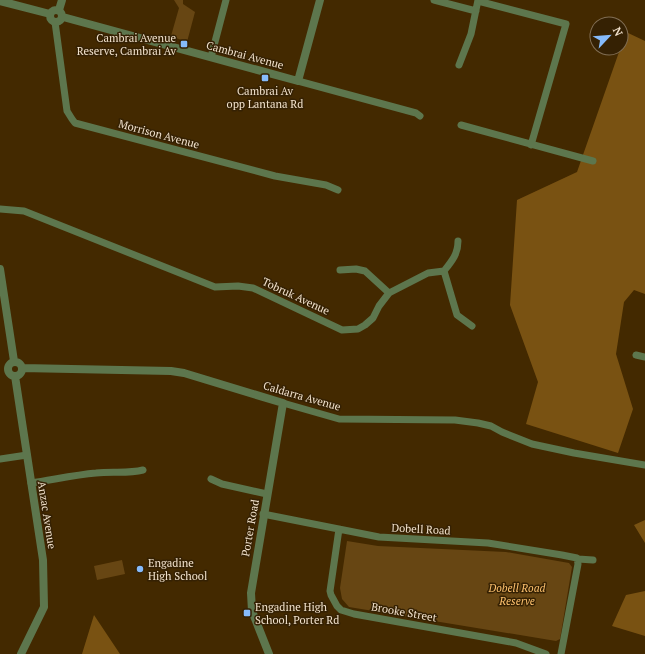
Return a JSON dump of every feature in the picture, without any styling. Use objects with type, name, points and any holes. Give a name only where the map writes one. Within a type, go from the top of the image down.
[{"type":"street","points":[[50,14],[52,20],[59,22],[62,0]]},
{"type":"street","points":[[211,57],[226,0]]},
{"type":"street","points":[[298,81],[320,0]]},
{"type":"street","points":[[434,0],[476,11]]},
{"type":"street","points":[[0,1],[50,14]]},
{"type":"street","points":[[459,65],[471,34],[478,1],[566,24],[531,145]]},
{"type":"street","points":[[50,14],[54,9],[61,13]]},
{"type":"street","name":"Cambrai Avenue","points":[[61,13],[211,57],[416,113],[420,116]]},
{"type":"street","name":"Morrison Avenue","points":[[55,22],[67,111],[75,123],[275,176],[326,185],[338,190]]},
{"type":"street","points":[[461,125],[593,161]]},
{"type":"street","name":"Tobruk Avenue","points":[[0,209],[24,211],[215,287],[238,286],[253,288],[342,330],[358,328],[365,325],[373,318],[379,306],[389,294],[428,273],[444,271]]},
{"type":"street","points":[[458,241],[458,250],[444,271],[457,315],[472,326]]},
{"type":"street","points":[[0,269],[14,361]]},
{"type":"street","points":[[340,270],[356,269],[365,271],[389,294]]},
{"type":"street","points":[[636,355],[645,357]]},
{"type":"street","points":[[14,361],[20,363],[22,368],[20,373],[15,376],[4,369],[14,361]]},
{"type":"street","name":"Caldarra Avenue","points":[[22,368],[171,370],[338,419],[454,420],[478,423],[491,426],[532,444],[645,465]]},
{"type":"street","name":"Anzac Avenue","points":[[15,376],[43,560],[44,607],[21,654]]},
{"type":"street","name":"Porter Road","points":[[269,654],[254,616],[251,598],[252,582],[266,494],[283,403]]},
{"type":"street","points":[[0,460],[27,454]]},
{"type":"street","points":[[31,483],[96,473],[133,473],[143,470]]},
{"type":"street","points":[[211,479],[222,484],[266,494]]},
{"type":"street","name":"Dobell Road","points":[[263,514],[379,537],[507,545],[562,554],[578,559],[593,560]]},
{"type":"street","name":"Brooke Street","points":[[339,529],[330,591],[333,601],[341,610],[354,614],[516,643],[546,654]]},
{"type":"street","points":[[561,654],[571,608],[578,559]]},
{"type":"green space","points":[[174,0],[183,0],[183,4],[195,12],[187,42],[171,36],[179,8]]},
{"type":"green space","name":"Dobell Road Reserve","points":[[347,541],[378,546],[506,552],[569,563],[572,567],[560,639],[556,641],[349,607],[342,599],[340,588]]},
{"type":"green space","points":[[122,560],[125,574],[97,580],[94,566]]},
{"type":"shaded area","points":[[629,33],[645,41],[645,294],[634,290],[624,302],[616,354],[633,409],[618,453],[526,424],[538,382],[510,305],[517,200],[577,172],[618,56],[629,56]]},
{"type":"shaded area","points":[[645,520],[645,543],[634,525]]},
{"type":"shaded area","points":[[645,591],[645,636],[612,626],[626,595]]},
{"type":"shaded area","points":[[94,615],[120,654],[82,654]]},
{"type":"place","name":"Cambrai Avenue Reserve, Cambrai Av","points":[[184,44]]},
{"type":"place","name":"Cambrai Av opp Lantana Rd","points":[[265,78]]},
{"type":"place","name":"Engadine High School","points":[[140,569]]},
{"type":"place","name":"Engadine High School, Porter Rd","points":[[247,613]]}]
